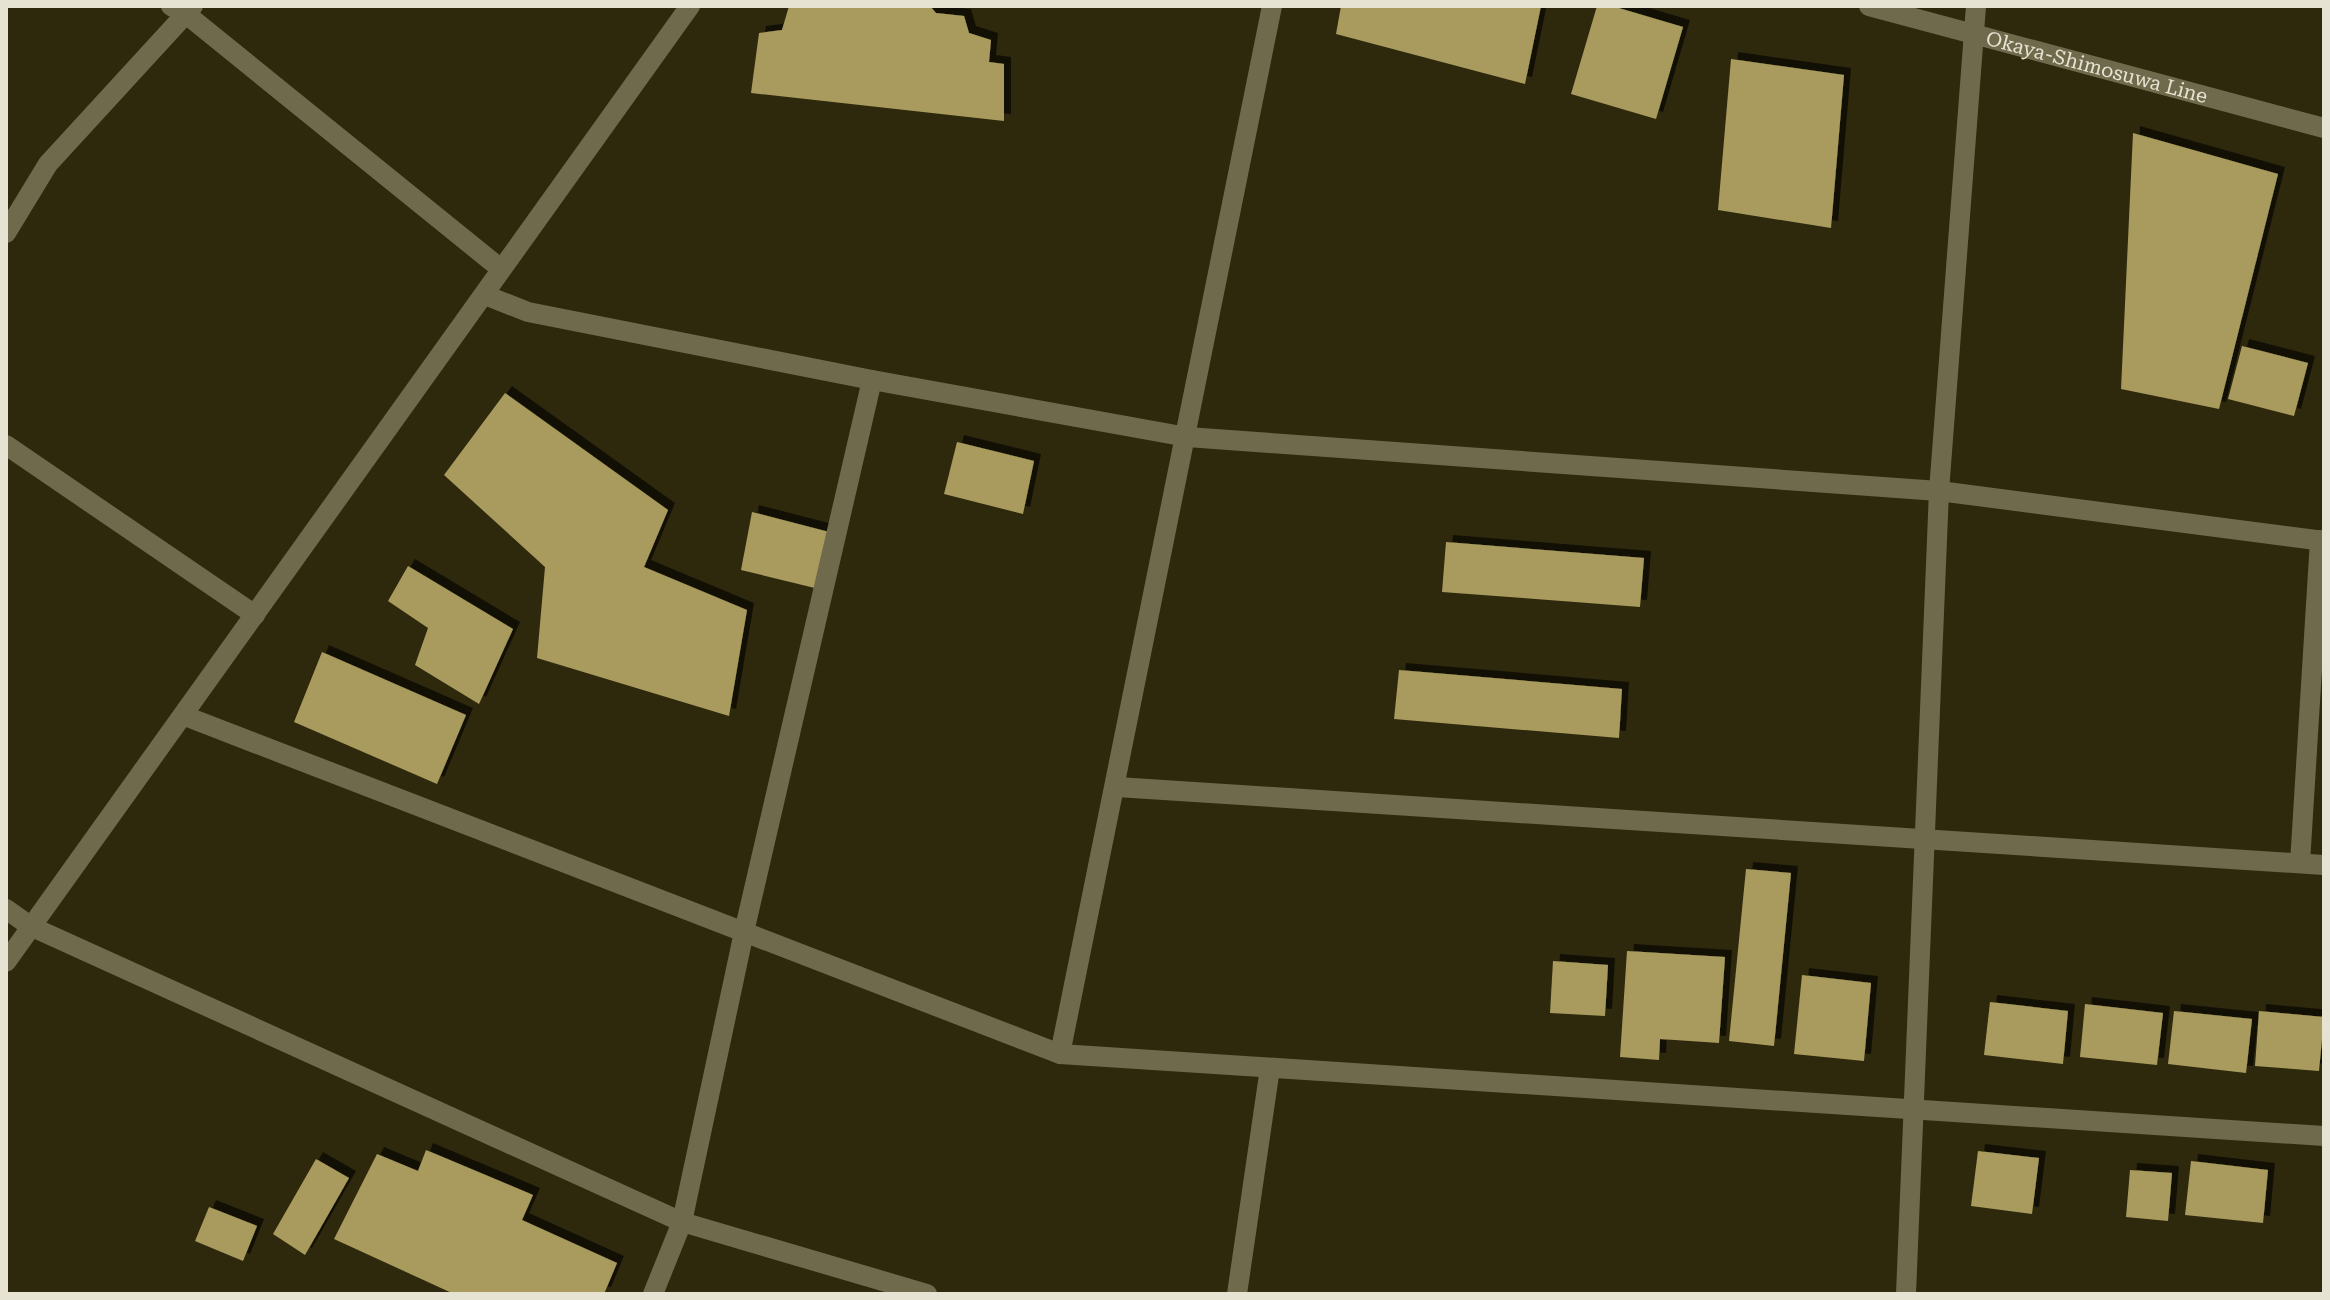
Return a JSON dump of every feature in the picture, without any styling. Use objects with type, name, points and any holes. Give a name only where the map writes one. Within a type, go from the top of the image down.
[{"type":"street","points":[[6,962],[185,716],[690,6]]},
{"type":"street","points":[[1060,1054],[1117,787],[1272,6]]},
{"type":"street","name":"Okaya-Shimosuwa Line","points":[[1869,6],[2324,128]]},
{"type":"street","points":[[1906,1294],[1939,491],[1976,6]]},
{"type":"street","points":[[6,233],[48,164],[183,9],[501,269]]},
{"type":"street","points":[[485,295],[528,312],[872,380],[1187,437],[1939,491],[2322,541],[2300,863]]},
{"type":"street","points":[[653,1294],[682,1222],[744,932],[872,380]]},
{"type":"street","points":[[6,445],[255,615]]},
{"type":"street","points":[[185,716],[1060,1054],[2324,1136]]},
{"type":"street","points":[[1117,787],[2324,865]]},
{"type":"street","points":[[6,909],[30,926],[682,1222],[927,1294]]},
{"type":"street","points":[[1237,1294],[1270,1068]]},
{"type":"building","points":[[789,6],[930,6],[936,13],[964,16],[969,33],[991,40],[989,62],[1004,64],[1004,121],[751,93],[759,33],[782,30]]},
{"type":"building","points":[[1341,6],[1541,6],[1525,84],[1336,34]]},
{"type":"building","points":[[1597,6],[1612,6],[1683,27],[1656,119],[1571,94]]},
{"type":"building","points":[[1731,59],[1844,75],[1831,228],[1718,210]]},
{"type":"building","points":[[2133,133],[2278,174],[2219,409],[2121,389]]},
{"type":"building","points":[[2242,346],[2308,363],[2294,416],[2228,399]]},
{"type":"building","points":[[505,393],[668,510],[644,567],[747,610],[729,716],[537,658],[545,567],[444,475]]},
{"type":"building","points":[[957,442],[1034,461],[1023,514],[944,494]]},
{"type":"building","points":[[752,512],[833,533],[823,590],[741,570]]},
{"type":"building","points":[[1446,542],[1644,558],[1640,607],[1442,592]]},
{"type":"building","points":[[408,566],[513,629],[479,704],[415,665],[428,628],[388,601]]},
{"type":"building","points":[[322,652],[466,715],[437,784],[294,722]]},
{"type":"building","points":[[1399,670],[1622,689],[1619,738],[1394,719]]},
{"type":"building","points":[[1746,869],[1791,873],[1774,1046],[1729,1041]]},
{"type":"building","points":[[1627,951],[1725,957],[1719,1043],[1660,1039],[1659,1060],[1620,1057]]},
{"type":"building","points":[[1553,961],[1608,965],[1605,1016],[1550,1013]]},
{"type":"building","points":[[1802,975],[1871,983],[1864,1061],[1794,1054]]},
{"type":"building","points":[[1990,1002],[2068,1011],[2063,1064],[1984,1055]]},
{"type":"building","points":[[2085,1004],[2163,1013],[2157,1065],[2080,1057]]},
{"type":"building","points":[[2174,1011],[2252,1019],[2246,1073],[2168,1064]]},
{"type":"building","points":[[2259,1011],[2324,1017],[2319,1071],[2255,1066]]},
{"type":"building","points":[[426,1150],[533,1195],[522,1220],[617,1263],[604,1294],[454,1294],[334,1239],[377,1154],[418,1171]]},
{"type":"building","points":[[1978,1151],[2039,1158],[2032,1214],[1971,1206]]},
{"type":"building","points":[[316,1159],[349,1178],[305,1255],[273,1234]]},
{"type":"building","points":[[2191,1161],[2268,1170],[2263,1223],[2185,1215]]},
{"type":"building","points":[[2130,1170],[2172,1173],[2168,1221],[2126,1217]]},
{"type":"building","points":[[209,1207],[257,1226],[243,1261],[195,1241]]}]
